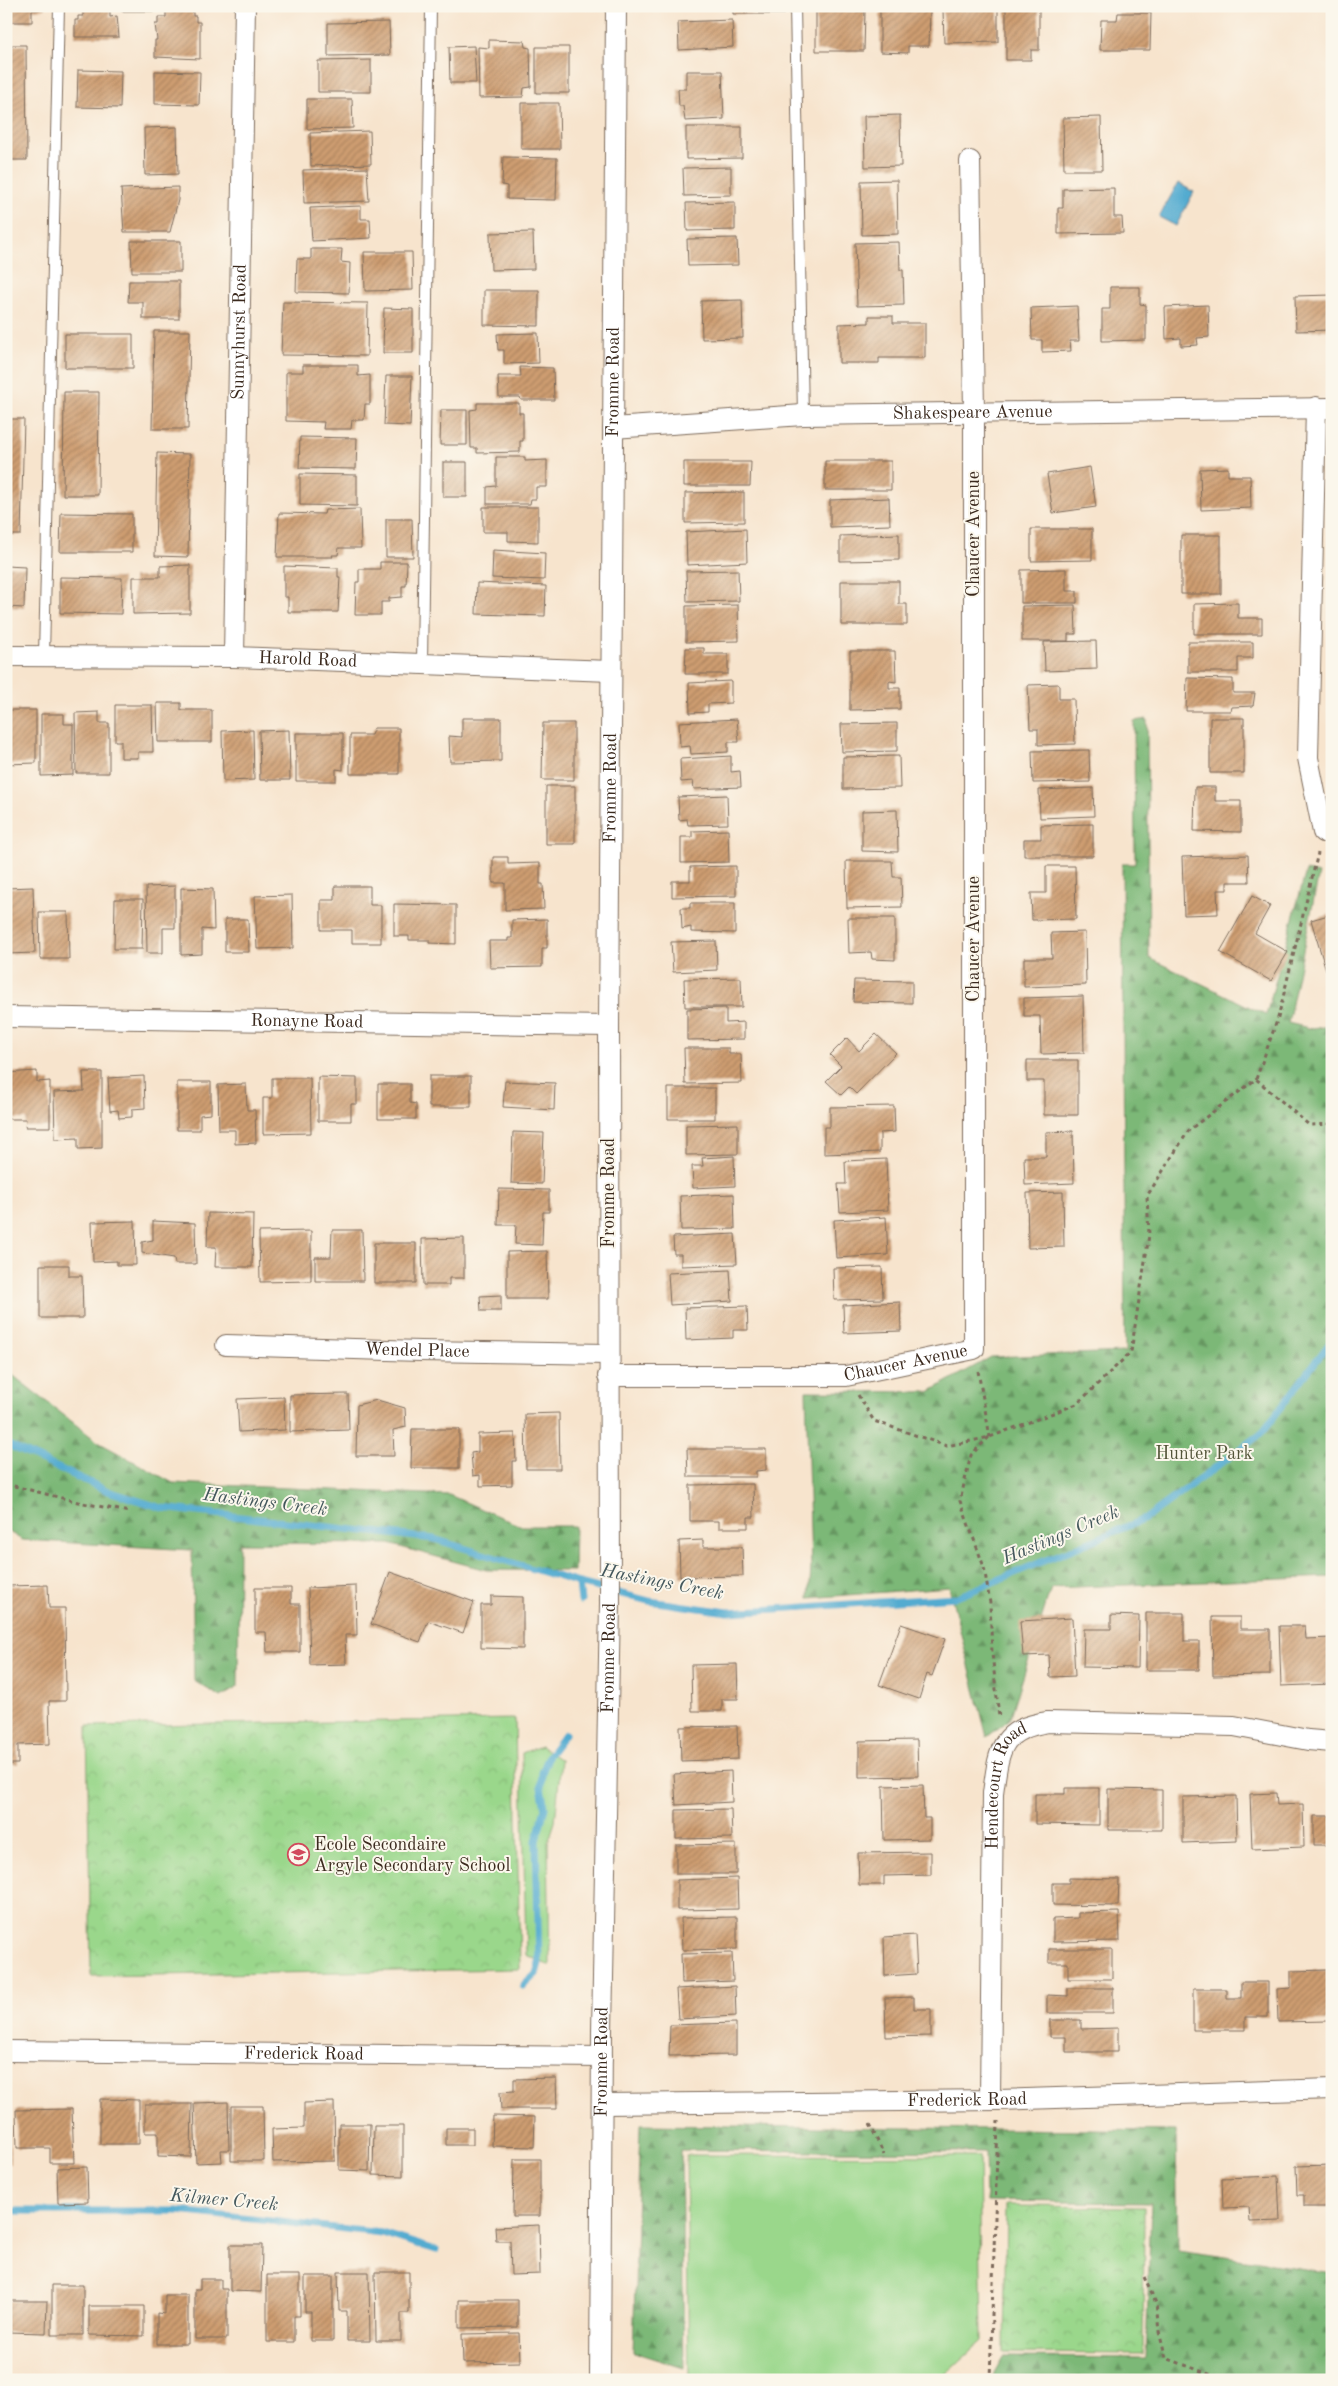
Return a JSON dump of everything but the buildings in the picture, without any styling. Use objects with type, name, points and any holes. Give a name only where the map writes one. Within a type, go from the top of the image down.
[{"type":"street","name":"Sunnyhurst Road","points":[[234,657],[245,6]]},
{"type":"street","name":"Fromme Road","points":[[600,2380],[602,2057],[610,1604],[608,1376],[609,1026],[616,6]]},
{"type":"street","name":"Chaucer Avenue","points":[[608,1376],[846,1376],[974,1349],[974,411],[970,161]]},
{"type":"street","name":"Shakespeare Avenue","points":[[613,428],[803,415],[974,411],[1324,408]]},
{"type":"street","points":[[1323,832],[1308,758],[1324,408]]},
{"type":"street","name":"Harold Road","points":[[6,656],[234,657],[612,671]]},
{"type":"street","name":"Ronayne Road","points":[[6,1017],[609,1026]]},
{"type":"street","name":"Wendel Place","points":[[226,1345],[608,1354]]},
{"type":"street","name":"Hendecourt Road","points":[[994,2100],[993,1793],[997,1760],[1009,1736],[1028,1725],[1048,1722],[1234,1726],[1308,1740],[1332,1742]]},
{"type":"street","name":"Frederick Road","points":[[6,2051],[602,2057]]},
{"type":"street","name":"Frederick Road","points":[[602,2104],[994,2100],[1332,2090]]},
{"type":"lane","points":[[44,656],[59,6]]},
{"type":"lane","points":[[422,664],[431,6]]},
{"type":"lane","points":[[795,6],[803,415]]},
{"type":"path","points":[[846,1376],[874,1421],[947,1446],[990,1437],[1077,1404],[1131,1352],[1149,1235],[1147,1196],[1190,1130],[1256,1079],[1278,1018],[1323,832]]},
{"type":"path","points":[[1256,1079],[1309,1124],[1332,1124]]},
{"type":"path","points":[[974,1349],[990,1437]]},
{"type":"path","points":[[990,1437],[971,1455],[960,1501],[984,1567],[990,1603],[992,1653],[1003,1748]]},
{"type":"path","points":[[6,1484],[78,1502],[129,1512]]},
{"type":"path","points":[[859,2100],[884,2155]]},
{"type":"path","points":[[990,2380],[994,2100]]},
{"type":"path","points":[[1144,2277],[1156,2303],[1159,2331],[1166,2358],[1218,2379]]},
{"type":"path","points":[[1207,2380],[1231,2380]]},
{"type":"green space","name":"Hunter Park","points":[[1147,719],[1149,958],[1266,1015],[1306,871],[1319,874],[1288,1023],[1313,1029],[1332,1025],[1332,1577],[1051,1588],[1010,1719],[987,1737],[949,1587],[809,1598],[811,1568],[806,1391],[929,1392],[991,1357],[1125,1352],[1122,864],[1135,864],[1134,721]]},
{"type":"green space","points":[[6,1370],[98,1442],[173,1483],[449,1495],[521,1526],[575,1526],[574,1571],[486,1570],[389,1544],[239,1543],[238,1687],[221,1697],[194,1681],[192,1550],[22,1540],[6,1530]]},
{"type":"green space","points":[[515,1719],[520,1969],[91,1976],[87,1726]]},
{"type":"green space","points":[[541,1746],[561,1760],[555,1822],[548,1843],[550,1966],[526,1955],[522,1753]]},
{"type":"green space","points":[[640,2125],[1176,2131],[1178,2250],[1332,2273],[1332,2380],[1193,2380],[1192,2376],[1164,2380],[991,2380],[1004,2357],[1146,2358],[1151,2203],[986,2201],[985,2152],[681,2150],[684,2368],[633,2352]]},
{"type":"green space","points":[[686,2155],[979,2156],[982,2341],[940,2379],[689,2380]]},
{"type":"green space","points":[[1006,2206],[1144,2207],[1143,2354],[1004,2353]]},
{"type":"water","points":[[1178,183],[1194,192],[1176,226],[1159,217]]},
{"type":"waterway","name":"Hastings Creek","points":[[6,1444],[108,1491],[162,1508],[434,1539],[579,1583],[649,1601],[728,1612],[957,1597],[1145,1519],[1261,1434],[1332,1340]]},
{"type":"waterway","points":[[579,1583],[581,1601]]},
{"type":"waterway","points":[[523,1986],[536,1974],[539,1963],[536,1841],[545,1808],[541,1787],[542,1773],[549,1755],[565,1734]]},
{"type":"waterway","name":"Kilmer Creek","points":[[6,2211],[178,2211],[382,2233],[436,2250]]},
{"type":"place","name":"Ecole Secondaire Argyle Secondary School","points":[[298,1855]]}]
